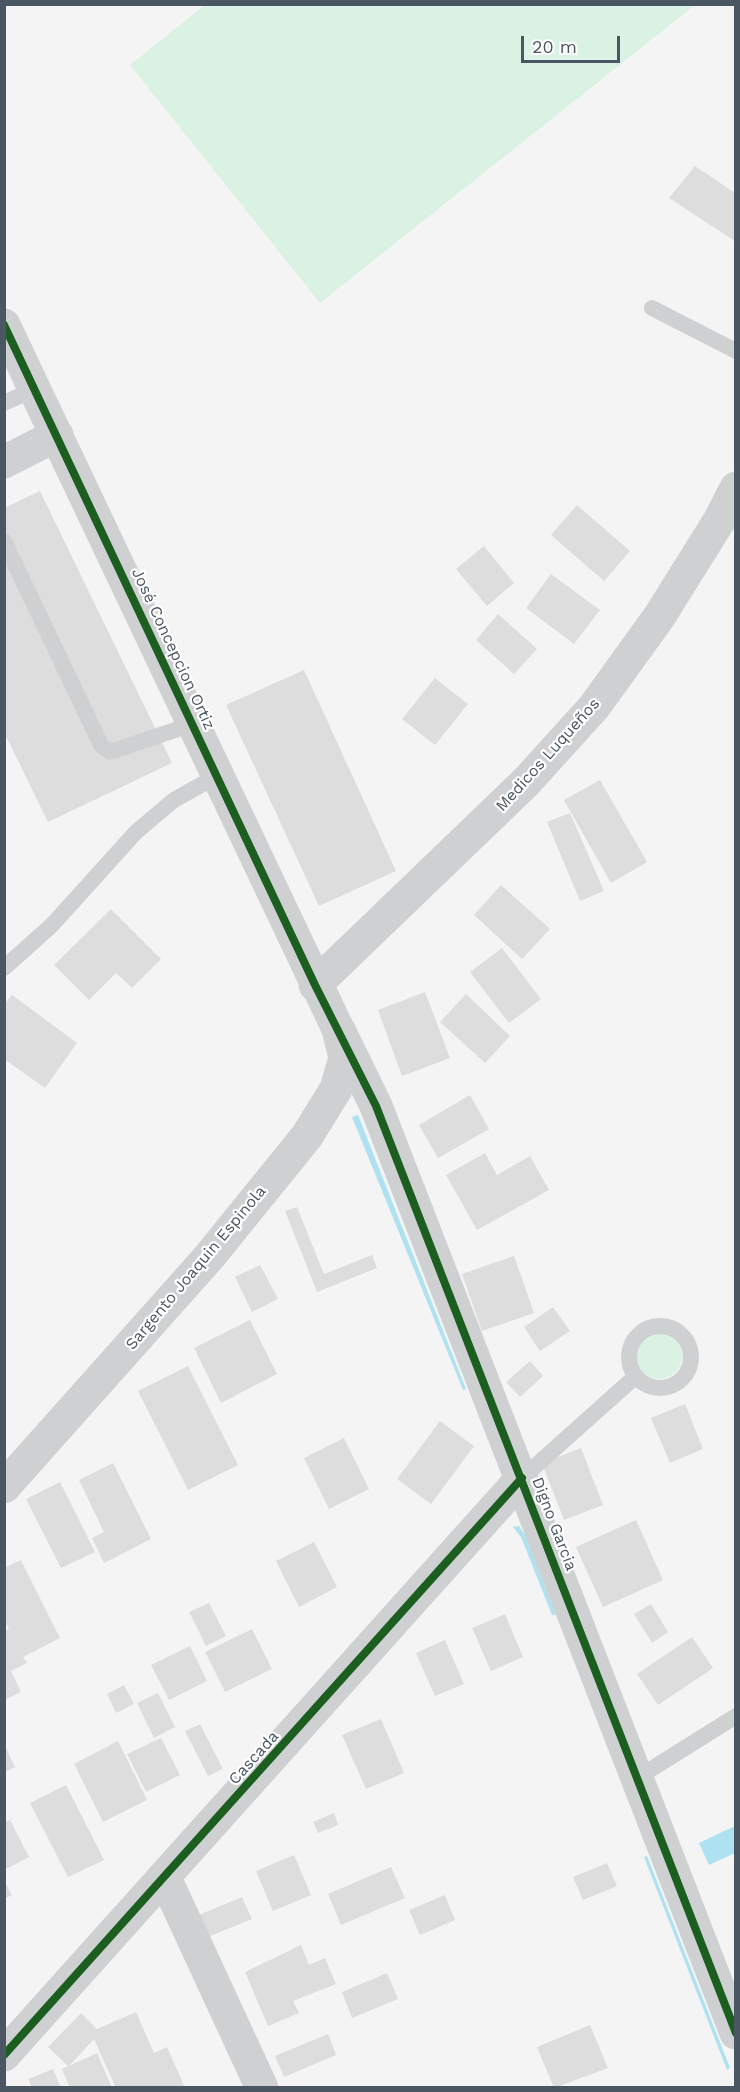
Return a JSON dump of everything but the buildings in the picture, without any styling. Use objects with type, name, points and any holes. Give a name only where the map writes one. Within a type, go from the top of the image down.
[{"type":"street","name":"José Concepcion Ortiz","points":[[4,325],[315,985],[338,1029]]},
{"type":"street","points":[[4,462],[57,435]]},
{"type":"street","name":"Medicos Luqueños","points":[[315,985],[526,782],[594,707],[659,617],[719,521],[735,488]]},
{"type":"street","name":"Digno Garcia","points":[[338,1029],[376,1106],[522,1478],[735,2033]]},
{"type":"street","name":"Sargento Joaquin Espinola","points":[[4,1487],[209,1257],[307,1136],[336,1089],[345,1058],[338,1029]]},
{"type":"street","name":"Cascada","points":[[4,2055],[522,1478]]},
{"type":"street","points":[[165,1878],[262,2088]]},
{"type":"lane","points":[[652,308],[735,351]]},
{"type":"lane","points":[[4,403],[35,389]]},
{"type":"lane","points":[[4,541],[101,745],[110,752],[193,724]]},
{"type":"lane","points":[[4,968],[52,925],[136,832],[174,800],[218,776]]},
{"type":"lane","points":[[522,1478],[636,1376]]},
{"type":"lane","points":[[637,1778],[735,1716]]},
{"type":"green space","points":[[206,4],[695,5],[320,303],[130,65]]},
{"type":"green space","points":[[659,1333],[675,1340],[682,1356],[675,1372],[659,1379],[643,1372],[636,1356],[643,1340]]},
{"type":"water","points":[[358,1115],[466,1389],[463,1390],[352,1117]]},
{"type":"water","points":[[519,1526],[526,1537],[556,1615],[552,1615],[521,1537],[513,1527]]},
{"type":"water","points":[[735,1826],[735,1853],[709,1865],[699,1843]]},
{"type":"water","points":[[647,1856],[730,2068],[727,2070],[644,1857]]},
{"type":"cycle path","points":[[4,325],[315,985],[376,1106],[736,2033]]},
{"type":"cycle path","points":[[4,2055],[522,1478]]}]
